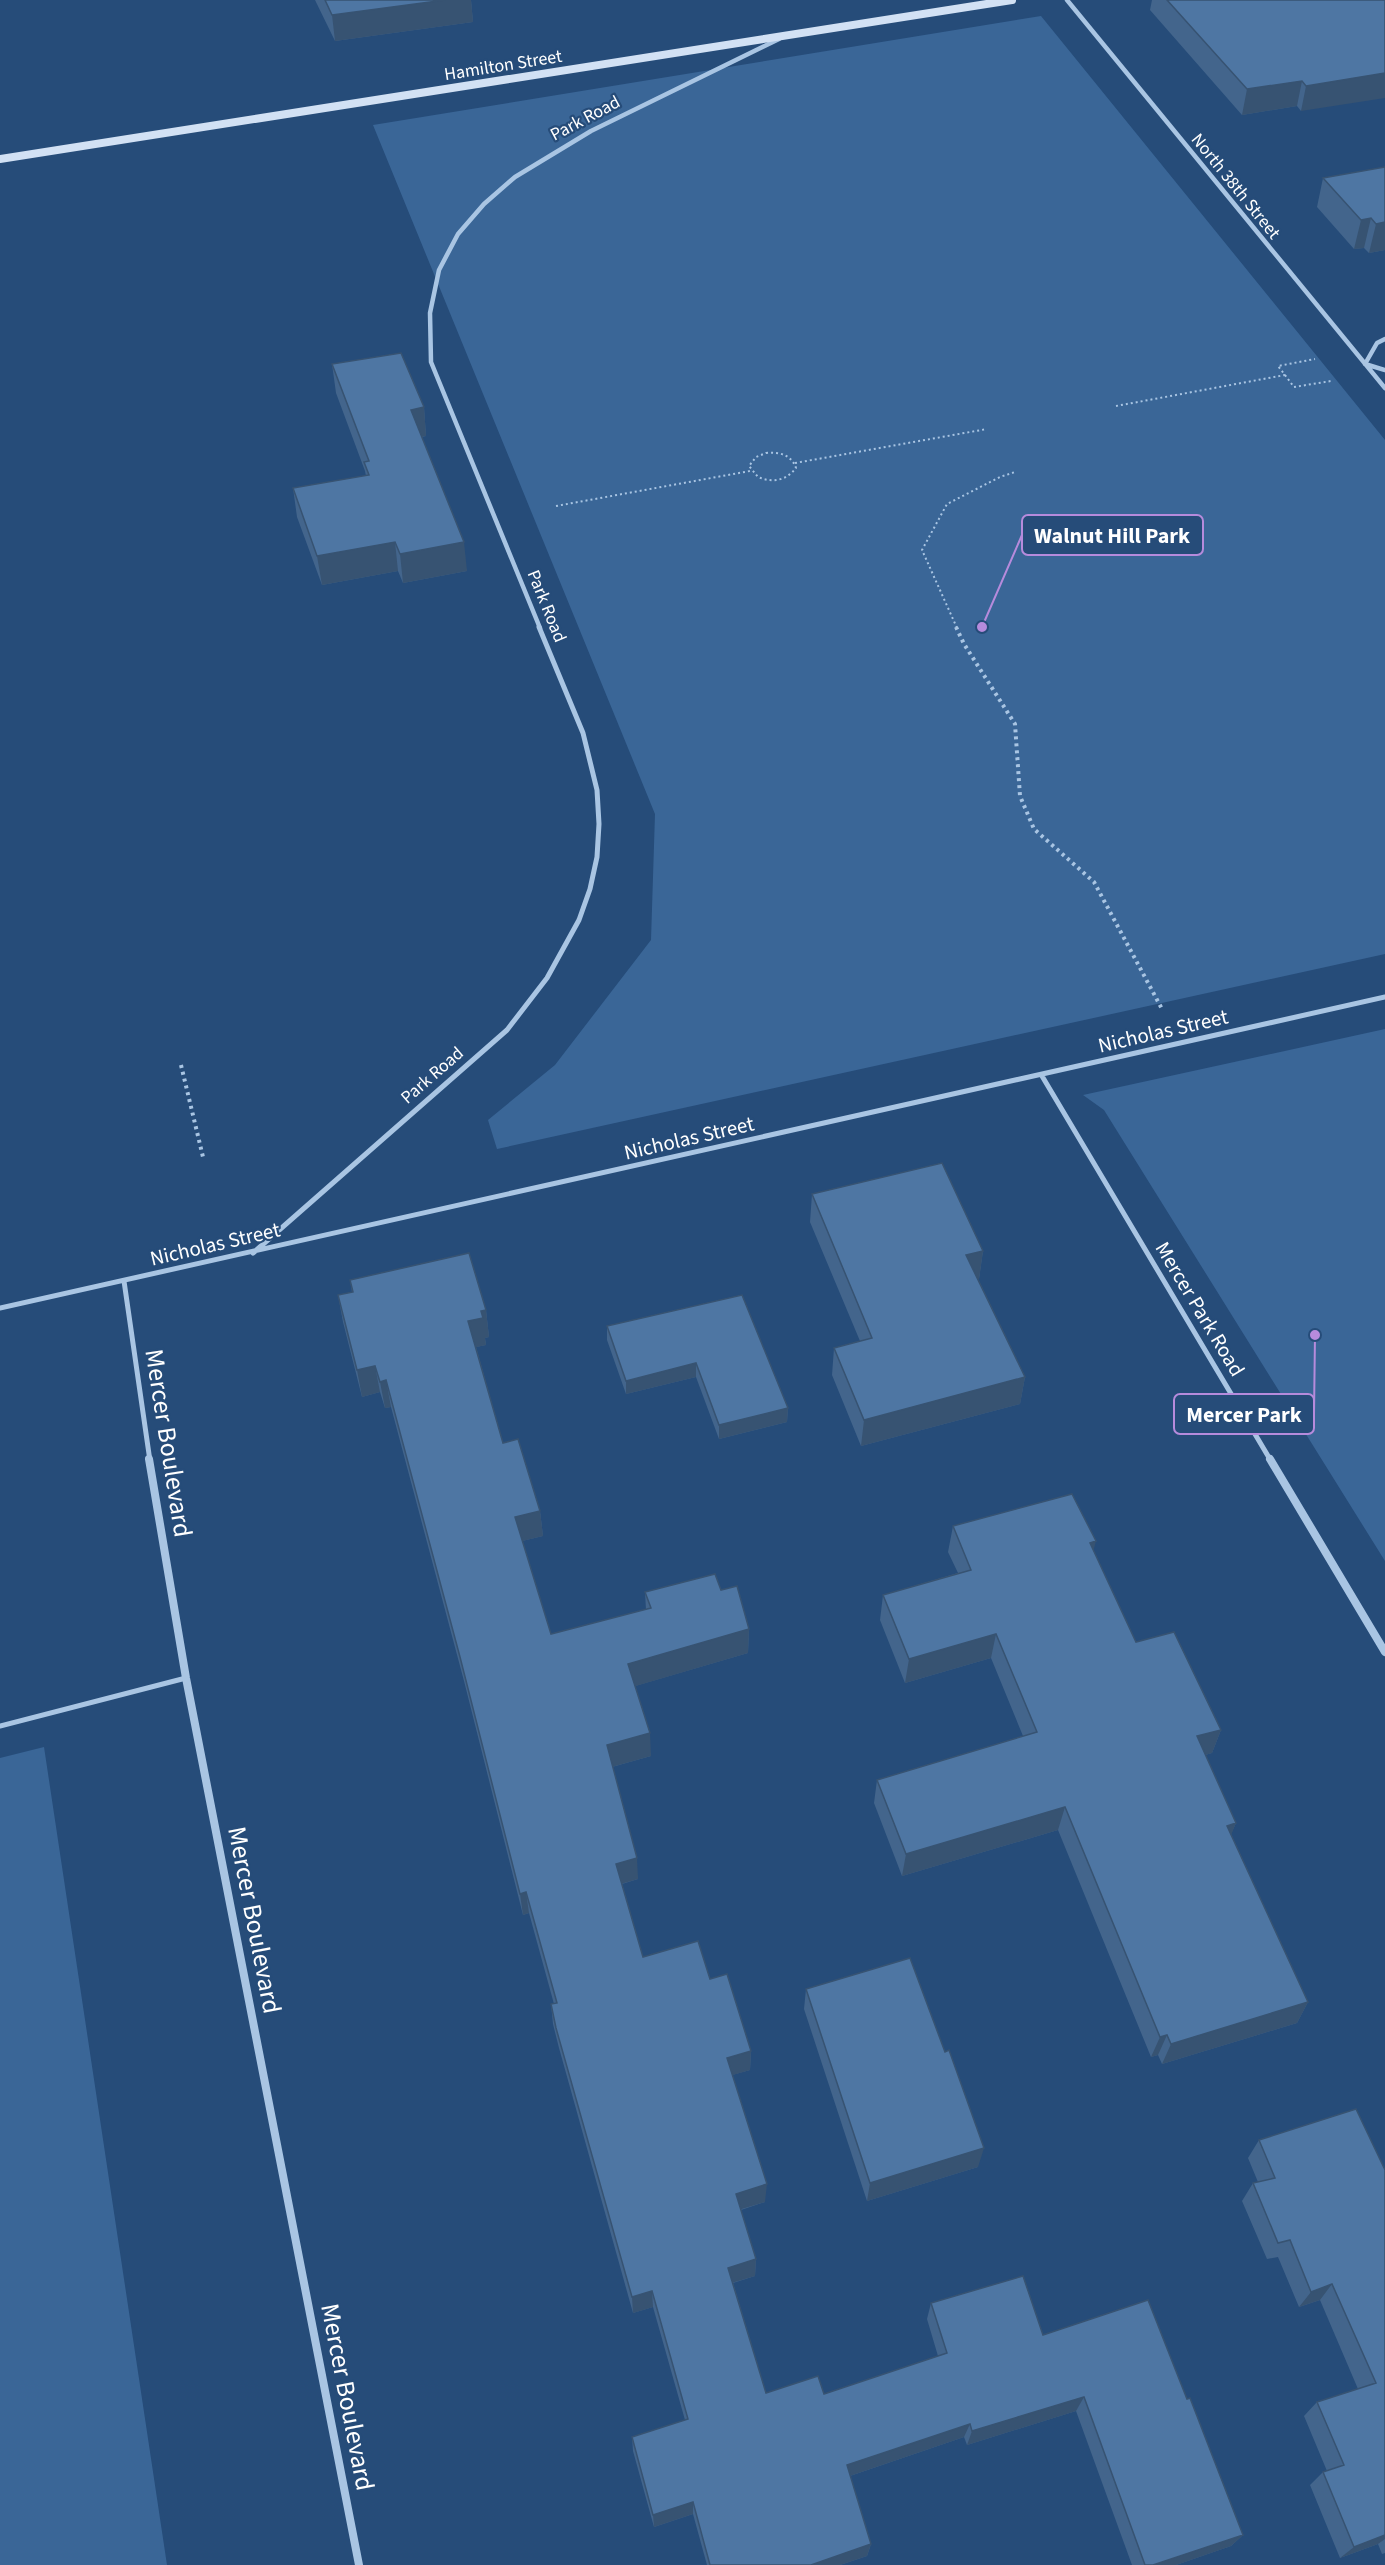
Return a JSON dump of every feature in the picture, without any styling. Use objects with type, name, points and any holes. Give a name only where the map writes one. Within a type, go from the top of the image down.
[{"type":"main road","name":"Hamilton Street","points":[[0,159],[1012,0]]},
{"type":"street","name":"North 38th Street","points":[[1067,0],[1385,388]]},
{"type":"street","name":"Park Road","points":[[253,1253],[507,1030],[532,1002],[554,970],[575,929],[590,888],[598,847],[597,791],[583,733],[431,362],[428,309],[433,284],[447,252],[461,229],[482,204],[531,164],[599,127],[786,35]]},
{"type":"street","points":[[1385,339],[1377,343],[1365,364],[1385,370]]},
{"type":"street","name":"Nicholas Street","points":[[0,1308],[1042,1076],[1385,997]]},
{"type":"street","name":"Mercer Park Road","points":[[1042,1076],[1385,1652]]},
{"type":"street","name":"Mercer Boulevard","points":[[124,1281],[153,1484],[186,1678],[359,2565]]},
{"type":"lane","points":[[0,1726],[186,1678]]},
{"type":"path","points":[[1323,358],[1278,366],[1294,387],[1332,381]]},
{"type":"path","points":[[1116,406],[1285,375]]},
{"type":"path","points":[[750,471],[749,466],[754,458],[766,453],[781,453],[795,464],[987,429]]},
{"type":"path","points":[[556,506],[750,471],[760,478],[783,480],[794,472],[795,464]]},
{"type":"path","points":[[1015,472],[999,477],[947,504],[922,550],[964,644],[1016,724],[1020,796],[1034,829],[1094,882],[1180,1044]]},
{"type":"path","points":[[181,1065],[203,1157]]},
{"type":"shaded area","points":[[1041,16],[1385,440],[1385,954],[497,1149],[488,1120],[555,1065],[651,940],[655,814],[373,125]]},
{"type":"shaded area","points":[[1385,1029],[1385,1561],[1104,1110],[1083,1095]]},
{"type":"shaded area","points":[[44,1747],[167,2565],[0,2565],[0,1758]]},
{"type":"building","points":[[325,0],[445,0],[332,15]]},
{"type":"building","points":[[1167,0],[1385,0],[1385,73],[1306,86],[1302,81],[1247,89]]},
{"type":"building","points":[[1385,167],[1385,222],[1376,224],[1371,218],[1361,220],[1323,178]]},
{"type":"building","points":[[401,353],[424,407],[411,410],[464,542],[400,554],[395,542],[317,556],[293,488],[369,475],[364,462],[369,461],[332,364]]},
{"type":"building","points":[[942,1163],[983,1251],[966,1255],[1025,1377],[864,1420],[834,1348],[872,1338],[812,1194]]},
{"type":"building","points":[[469,1253],[486,1310],[481,1311],[483,1318],[468,1321],[503,1443],[518,1439],[540,1511],[515,1517],[551,1634],[651,1608],[645,1592],[715,1574],[721,1590],[737,1586],[749,1629],[628,1664],[650,1733],[607,1745],[637,1858],[616,1864],[643,1957],[698,1941],[710,1979],[727,1974],[751,2051],[727,2058],[767,2184],[736,2194],[756,2259],[728,2268],[766,2393],[818,2376],[824,2394],[947,2353],[931,2303],[1023,2276],[1043,2335],[1148,2300],[1187,2399],[1190,2398],[1243,2535],[1153,2565],[1145,2565],[1084,2397],[972,2431],[970,2424],[847,2465],[871,2544],[811,2565],[710,2565],[693,2502],[653,2515],[632,2437],[688,2419],[652,2291],[632,2297],[556,2028],[551,2004],[557,2003],[526,1892],[520,1894],[386,1380],[380,1382],[375,1366],[357,1370],[338,1295],[353,1292],[350,1280]]},
{"type":"building","points":[[742,1295],[788,1408],[719,1425],[696,1363],[626,1381],[607,1326]]},
{"type":"building","points":[[1072,1494],[1096,1541],[1090,1543],[1136,1642],[1174,1632],[1221,1730],[1197,1736],[1236,1823],[1227,1826],[1308,2002],[1171,2044],[1167,2035],[1160,2037],[1065,1807],[906,1854],[877,1780],[1037,1732],[996,1634],[909,1659],[883,1595],[971,1570],[953,1526]]},
{"type":"building","points":[[910,1958],[945,2052],[949,2050],[984,2148],[870,2183],[806,1989]]},
{"type":"building","points":[[1356,2109],[1385,2170],[1385,2535],[1354,2547],[1323,2472],[1344,2465],[1317,2402],[1376,2383],[1332,2284],[1311,2292],[1290,2240],[1278,2243],[1253,2183],[1275,2178],[1259,2140]]},
{"type":"place","name":"Walnut Hill Park","points":[[982,627]]},
{"type":"place","name":"Mercer Park","points":[[1315,1335]]}]
